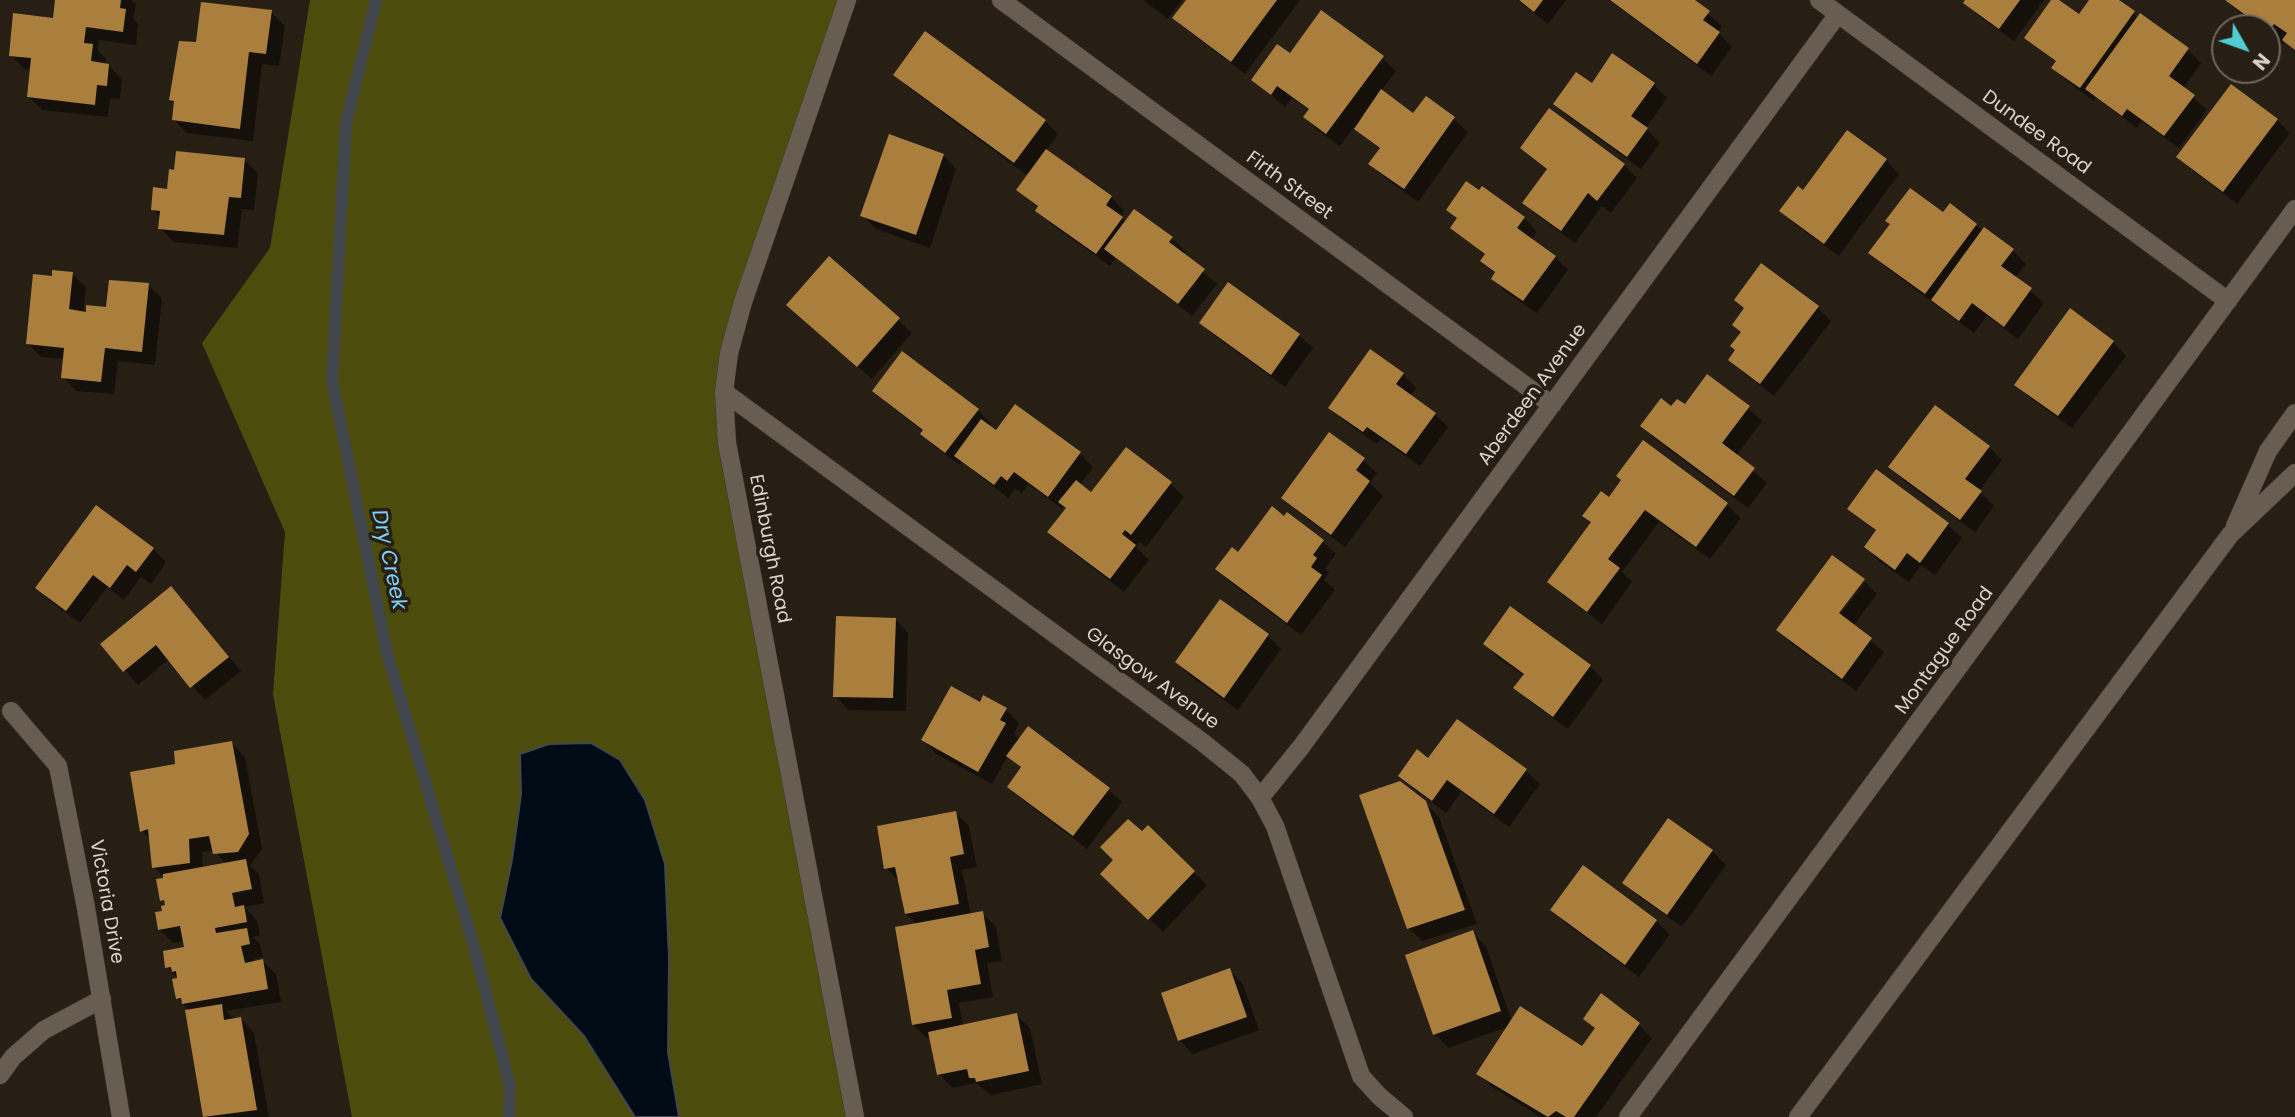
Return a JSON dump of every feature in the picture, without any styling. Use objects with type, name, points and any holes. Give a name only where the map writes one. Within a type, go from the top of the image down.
[{"type":"street","name":"Edinburgh Road","points":[[847,0],[743,302],[729,353],[724,392],[727,443],[855,1117]]},
{"type":"street","name":"Firth Street","points":[[1001,0],[1552,405]]},
{"type":"street","name":"Dundee Road","points":[[1819,0],[2228,301]]},
{"type":"street","name":"Aberdeen Avenue","points":[[1260,798],[1301,747],[1838,14]]},
{"type":"street","name":"Montague Road","points":[[1628,1117],[2295,209]]},
{"type":"street","name":"Glasgow Avenue","points":[[724,392],[1201,741],[1242,774],[1260,798],[1275,826],[1361,1076],[1404,1117]]},
{"type":"street","points":[[2230,535],[2268,451],[2295,414]]},
{"type":"street","points":[[1798,1117],[2230,535],[2295,473]]},
{"type":"street","name":"Victoria Drive","points":[[11,711],[58,766],[102,999],[121,1117]]},
{"type":"street","points":[[0,1075],[13,1057],[44,1030],[102,999]]},
{"type":"shaded area","points":[[310,0],[849,0],[729,353],[727,442],[849,1117],[352,1117],[273,694],[285,532],[202,343],[270,248]]},
{"type":"shaded area","points":[[591,743],[620,760],[645,800],[665,864],[669,958],[668,1052],[679,1117],[635,1117],[584,1036],[531,979],[500,918],[512,860],[521,794],[520,754],[549,744]]},
{"type":"building","points":[[55,0],[121,0],[120,8],[126,9],[123,32],[86,27],[84,43],[93,44],[91,61],[109,64],[107,86],[97,85],[95,105],[27,97],[31,58],[9,56],[13,13],[53,18]]},
{"type":"building","points":[[1186,0],[1277,0],[1231,62],[1172,18]]},
{"type":"building","points":[[1519,0],[1543,0],[1534,12]]},
{"type":"building","points":[[1610,0],[1695,0],[1710,11],[1703,20],[1720,32],[1697,64]]},
{"type":"building","points":[[1965,0],[2020,0],[1999,29],[1963,3]]},
{"type":"building","points":[[2051,0],[2059,0],[2079,14],[2089,0],[2119,0],[2135,11],[2080,88],[2051,68],[2056,61],[2024,38]]},
{"type":"building","points":[[2225,0],[2295,0],[2295,50],[2282,40],[2287,33],[2281,29],[2281,14],[2244,14]]},
{"type":"building","points":[[201,2],[272,10],[266,54],[249,52],[240,129],[172,120],[174,101],[169,100],[179,41],[196,42]]},
{"type":"building","points":[[1321,10],[1384,56],[1326,134],[1303,117],[1309,109],[1277,86],[1271,95],[1251,80],[1277,44],[1290,53]]},
{"type":"building","points":[[2140,13],[2189,48],[2169,76],[2195,95],[2164,136],[2127,109],[2122,116],[2085,89]]},
{"type":"building","points":[[925,31],[1046,120],[1014,163],[893,75]]},
{"type":"building","points":[[1612,53],[1655,83],[1631,116],[1648,128],[1627,157],[1553,104],[1576,72],[1592,83]]},
{"type":"building","points":[[2231,84],[2278,119],[2223,192],[2176,157]]},
{"type":"building","points":[[1381,89],[1413,113],[1426,96],[1455,117],[1404,189],[1368,164],[1380,148],[1354,129]]},
{"type":"building","points":[[1549,108],[1625,164],[1597,201],[1588,193],[1561,231],[1522,203],[1547,169],[1520,148]]},
{"type":"building","points":[[1847,130],[1887,159],[1824,244],[1779,211],[1798,186],[1803,190]]},
{"type":"building","points":[[889,134],[944,154],[916,235],[860,216]]},
{"type":"building","points":[[1046,149],[1112,196],[1106,205],[1123,217],[1096,254],[1035,211],[1038,206],[1016,190]]},
{"type":"building","points":[[176,151],[245,158],[241,198],[229,197],[224,235],[158,229],[160,211],[151,210],[153,187],[167,189],[169,169],[174,170]]},
{"type":"building","points":[[1466,181],[1479,190],[1482,186],[1525,217],[1517,228],[1556,256],[1523,301],[1491,279],[1495,272],[1480,261],[1485,254],[1450,228],[1457,218],[1446,210]]},
{"type":"building","points":[[1910,188],[1943,212],[1950,203],[1977,224],[1925,294],[1868,253],[1890,224],[1885,221]]},
{"type":"building","points":[[1134,209],[1173,237],[1169,242],[1205,269],[1178,304],[1104,249]]},
{"type":"building","points":[[1984,227],[2014,249],[2001,266],[2032,288],[2004,327],[1972,303],[1959,321],[1931,300]]},
{"type":"building","points":[[829,256],[900,318],[857,367],[786,305]]},
{"type":"building","points":[[1761,263],[1819,306],[1760,384],[1728,360],[1735,350],[1730,346],[1741,332],[1732,325],[1744,308],[1734,300]]},
{"type":"building","points":[[52,270],[73,272],[69,309],[86,312],[86,305],[106,307],[109,280],[149,283],[142,352],[105,348],[101,382],[61,378],[64,348],[26,344],[33,274],[52,276]]},
{"type":"building","points":[[1228,282],[1300,334],[1271,375],[1199,323]]},
{"type":"building","points":[[2070,308],[2114,341],[2058,416],[2014,385]]},
{"type":"building","points":[[1370,349],[1404,373],[1396,384],[1436,413],[1406,454],[1367,427],[1363,432],[1328,408]]},
{"type":"building","points":[[902,351],[979,409],[945,453],[920,434],[923,430],[872,391]]},
{"type":"building","points":[[1707,374],[1750,406],[1722,443],[1755,468],[1734,496],[1640,426],[1661,398],[1671,406],[1677,399],[1685,404]]},
{"type":"building","points":[[1015,404],[1081,452],[1048,497],[1014,472],[1007,481],[1001,476],[994,485],[954,456],[981,419],[996,430]]},
{"type":"building","points":[[1935,405],[1990,446],[1965,479],[1982,491],[1960,520],[1888,467]]},
{"type":"building","points":[[1329,432],[1365,458],[1356,470],[1370,481],[1331,535],[1281,498]]},
{"type":"building","points":[[1643,440],[1728,503],[1696,547],[1645,510],[1608,559],[1620,568],[1587,612],[1547,582],[1591,522],[1582,516],[1601,491],[1609,497],[1621,480],[1616,476]]},
{"type":"building","points":[[1126,447],[1172,482],[1131,535],[1125,530],[1122,534],[1136,545],[1110,579],[1047,532],[1066,508],[1058,502],[1076,480],[1091,492]]},
{"type":"building","points":[[1876,469],[1949,523],[1920,563],[1907,553],[1895,570],[1864,547],[1876,530],[1847,509]]},
{"type":"building","points":[[96,505],[154,548],[136,572],[127,565],[110,588],[93,575],[66,611],[35,588]]},
{"type":"building","points":[[1272,506],[1284,516],[1287,512],[1324,540],[1313,555],[1317,558],[1311,567],[1322,575],[1287,623],[1215,569],[1232,547],[1238,552]]},
{"type":"building","points":[[1832,555],[1865,579],[1839,613],[1872,638],[1842,679],[1776,630]]},
{"type":"building","points":[[171,586],[229,657],[190,688],[156,645],[123,672],[100,644]]},
{"type":"building","points":[[1220,599],[1269,634],[1224,698],[1175,662]]},
{"type":"building","points":[[1510,606],[1591,665],[1553,717],[1513,688],[1524,674],[1483,644]]},
{"type":"building","points":[[836,616],[896,618],[893,698],[833,697]]},
{"type":"building","points":[[951,686],[980,702],[983,695],[1007,708],[1000,720],[1006,723],[978,772],[921,740]]},
{"type":"building","points":[[1457,719],[1527,769],[1494,814],[1447,780],[1432,801],[1398,776],[1417,749],[1428,758]]},
{"type":"building","points":[[1028,726],[1110,788],[1073,836],[1007,787],[1021,767],[1006,756]]},
{"type":"building","points":[[232,741],[249,834],[238,852],[213,854],[209,836],[189,839],[190,863],[152,868],[148,829],[140,832],[130,772],[175,764],[174,751]]},
{"type":"building","points":[[1400,781],[1426,801],[1465,910],[1407,929],[1359,795]]},
{"type":"building","points":[[956,811],[964,854],[950,857],[959,904],[905,914],[895,867],[884,869],[877,826]]},
{"type":"building","points":[[1668,818],[1713,850],[1667,915],[1622,883]]},
{"type":"building","points":[[1128,819],[1142,831],[1148,825],[1195,871],[1148,920],[1100,874],[1113,860],[1100,847]]},
{"type":"building","points":[[246,859],[252,889],[232,893],[235,907],[244,905],[247,922],[215,928],[216,933],[247,928],[250,944],[241,946],[245,963],[263,959],[268,989],[182,1004],[181,998],[176,999],[172,979],[177,978],[176,971],[172,972],[171,967],[165,968],[163,951],[184,947],[180,926],[158,930],[155,912],[162,911],[161,906],[165,905],[164,900],[160,901],[156,879],[163,878],[163,874]]},
{"type":"building","points":[[1583,865],[1657,920],[1625,965],[1550,910]]},
{"type":"building","points":[[983,911],[989,947],[975,950],[981,984],[947,990],[952,1018],[912,1025],[895,927]]},
{"type":"building","points":[[1473,930],[1501,1011],[1433,1035],[1405,955]]},
{"type":"building","points":[[1230,968],[1247,1017],[1178,1041],[1161,993]]},
{"type":"building","points":[[1601,993],[1640,1023],[1574,1117],[1566,1117],[1556,1111],[1548,1117],[1476,1074],[1520,1006],[1582,1046],[1595,1028],[1583,1019]]},
{"type":"building","points":[[222,1004],[224,1020],[241,1017],[257,1110],[203,1117],[185,1010]]},
{"type":"building","points":[[1017,1013],[1029,1071],[976,1082],[975,1078],[969,1078],[967,1069],[937,1075],[928,1032]]},
{"type":"waterway","name":"Dry Creek","points":[[376,0],[346,123],[332,381],[387,653],[473,943],[510,1086],[509,1117]]}]
